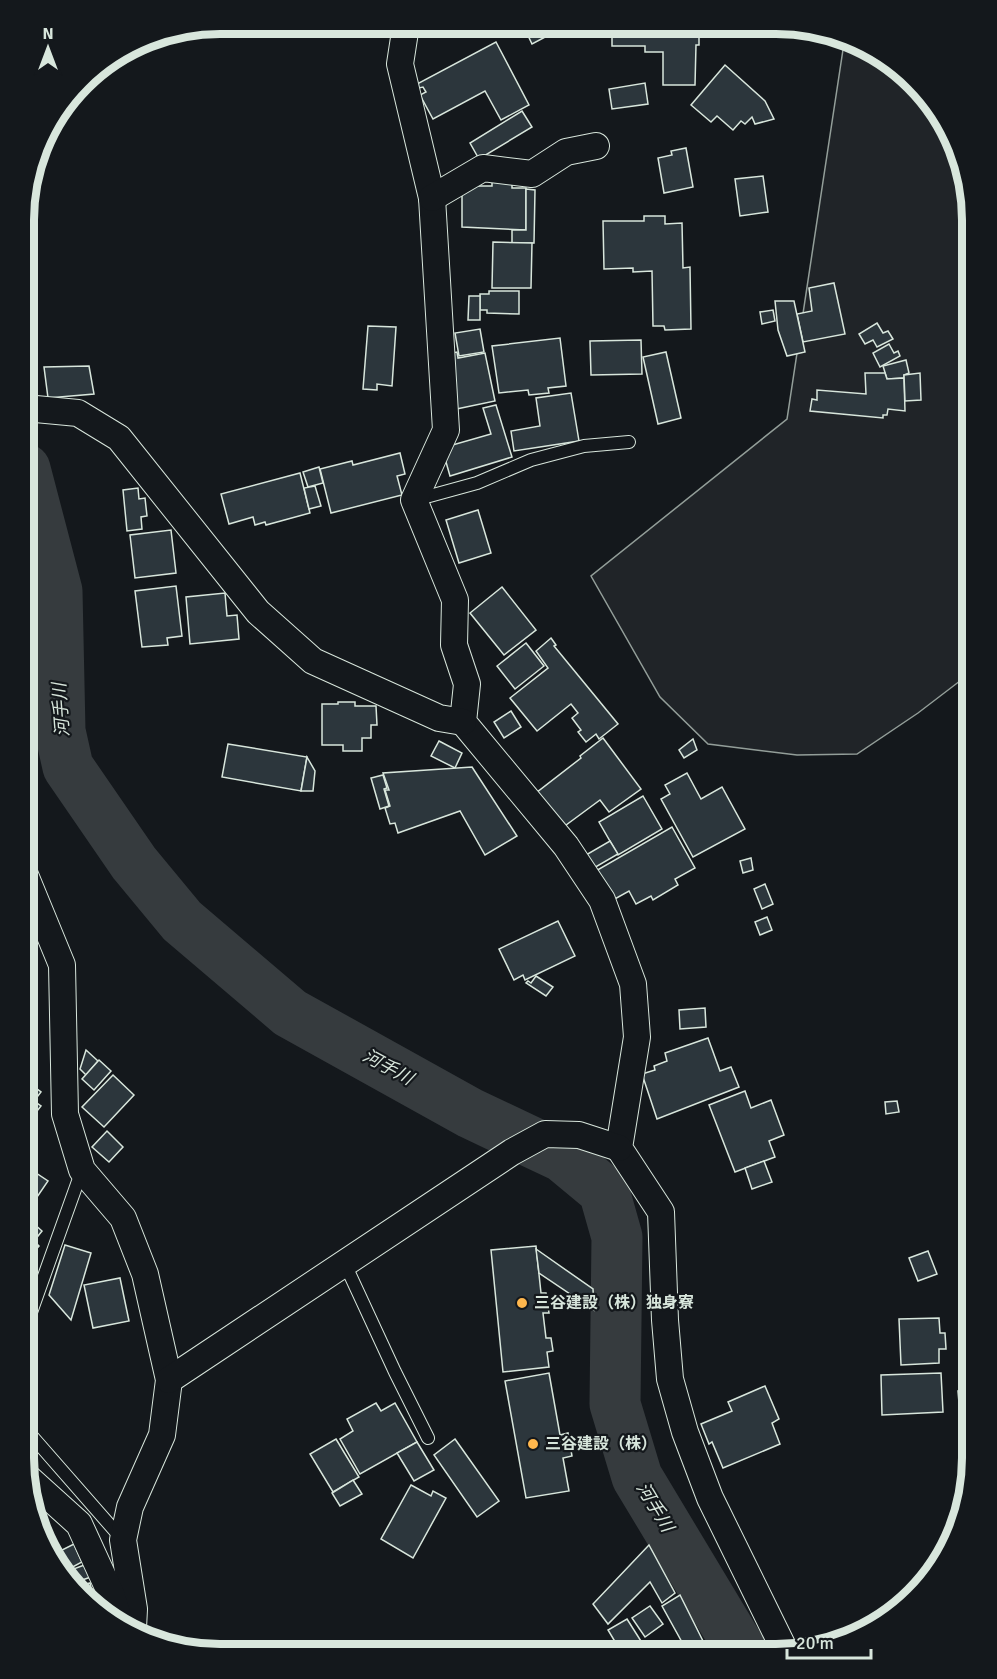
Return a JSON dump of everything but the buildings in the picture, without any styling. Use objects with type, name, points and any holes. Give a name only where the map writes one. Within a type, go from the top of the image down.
[{"type":"street","points":[[404,35],[400,64],[402,76],[432,198],[446,430],[414,500],[455,600],[454,645],[467,684],[463,722]]},
{"type":"street","points":[[432,198],[483,168],[532,174],[566,152],[596,146]]},
{"type":"street","points":[[35,409],[78,413],[119,438],[258,612],[313,661],[439,718],[463,722],[566,846],[602,900],[633,984],[637,1037],[619,1148]]},
{"type":"street","points":[[35,899],[62,965],[65,1114],[82,1170],[123,1218],[145,1274],[169,1380],[162,1435],[130,1507],[123,1540],[134,1609],[133,1623]]},
{"type":"street","points":[[169,1380],[512,1152],[545,1134],[579,1135],[619,1148],[661,1212],[665,1320],[670,1379],[685,1432],[710,1498],[782,1644]]},
{"type":"street","points":[[36,1486],[79,1524],[111,1594],[117,1613]]},
{"type":"lane","points":[[414,500],[477,483],[531,460],[574,448],[629,442]]},
{"type":"lane","points":[[35,1301],[82,1170]]},
{"type":"lane","points":[[345,1264],[428,1438]]},
{"type":"lane","points":[[35,1440],[123,1540]]},
{"type":"shaded area","points":[[843,47],[870,59],[890,73],[924,107],[938,127],[953,160],[961,196],[962,220],[962,679],[918,713],[857,754],[797,755],[708,744],[660,697],[591,576],[787,419]]},
{"type":"waterway","name":"河手川","points":[[35,507],[57,591],[60,731],[68,767],[134,863],[182,921],[290,1013],[470,1113],[563,1157],[604,1191],[617,1237],[615,1404],[637,1477],[737,1644]]},
{"type":"place","name":"三谷建設（株）独身寮","points":[[522,1303]]},
{"type":"place","name":"三谷建設（株）","points":[[533,1444]]}]
